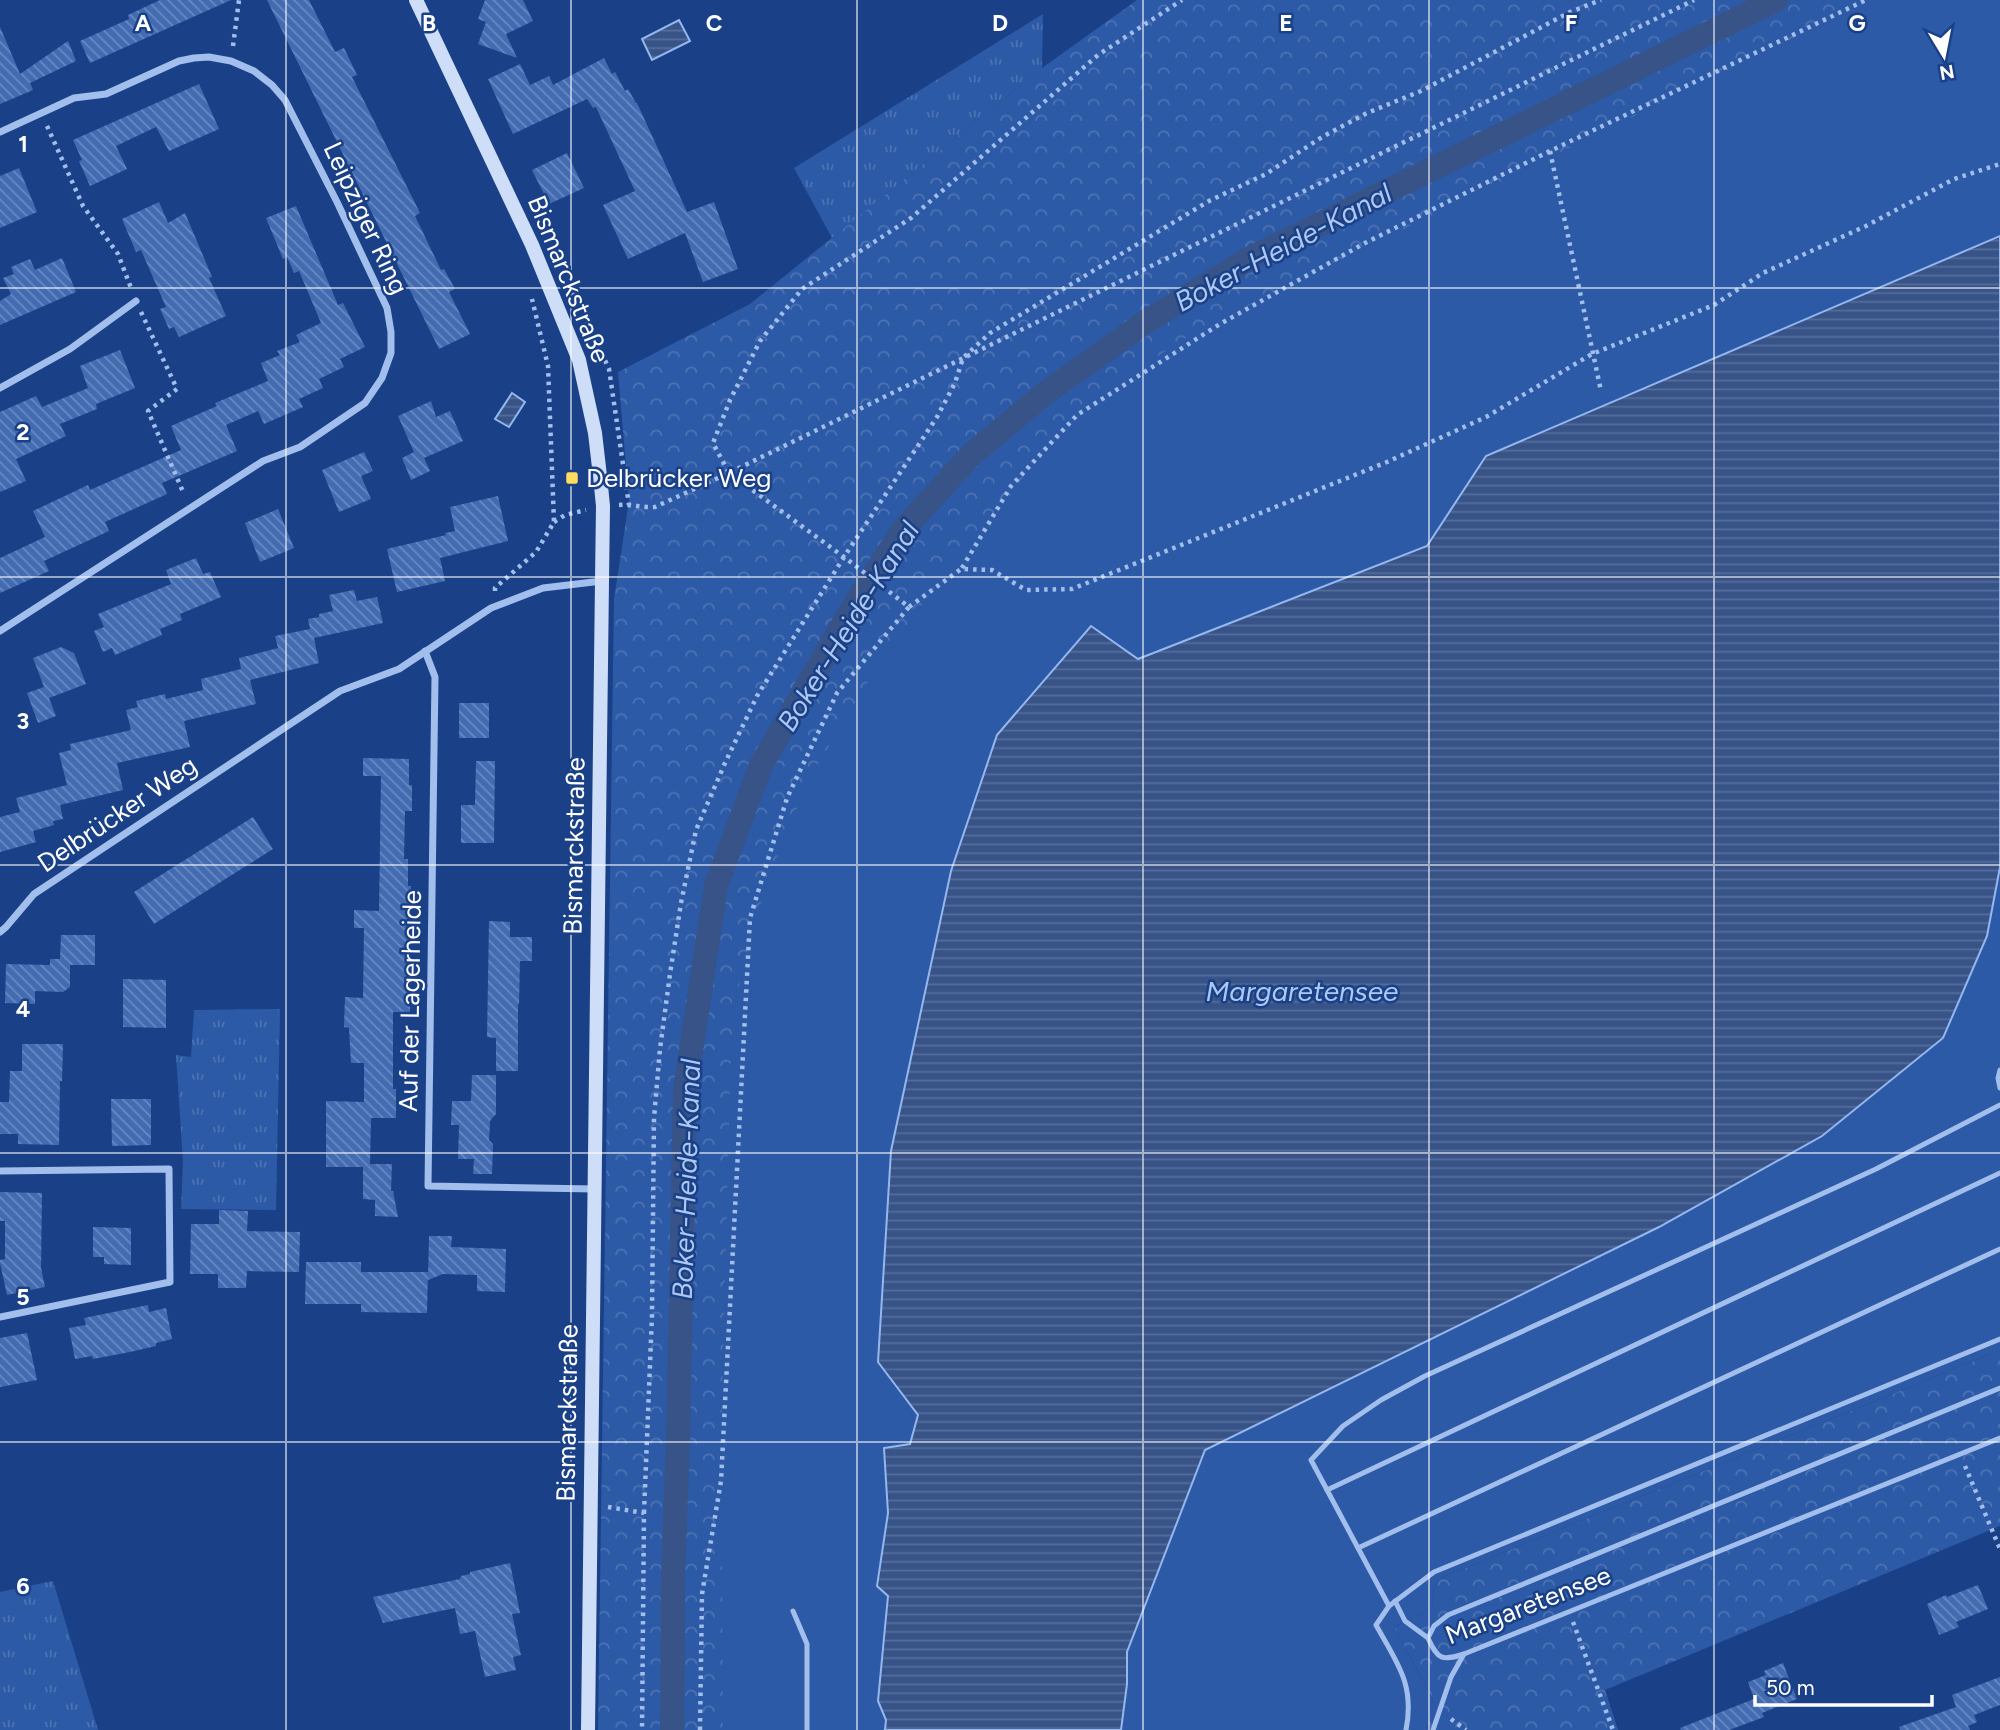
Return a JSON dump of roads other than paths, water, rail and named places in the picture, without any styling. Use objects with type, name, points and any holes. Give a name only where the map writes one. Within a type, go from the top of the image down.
[{"type":"main road","name":"Bismarckstraße","points":[[416,0],[532,245],[579,360],[595,433],[603,506],[588,1730]]},
{"type":"street","name":"Leipziger Ring","points":[[0,132],[74,98],[106,94],[178,61],[209,58],[231,61],[254,71],[285,100],[387,308],[391,332],[391,353],[382,378],[365,402],[300,447],[263,461],[0,631]]},
{"type":"street","points":[[0,388],[70,349],[136,301]]},
{"type":"street","name":"Delbrücker Weg","points":[[0,932],[34,894],[340,691],[399,669],[491,608],[542,588],[602,581]]},
{"type":"street","name":"Auf der Lagerheide","points":[[425,651],[435,677],[428,1186],[594,1189]]},
{"type":"street","points":[[0,1171],[169,1170],[170,1282],[0,1317]]},
{"type":"lane","points":[[2000,1070],[2000,1088]]},
{"type":"lane","points":[[1389,1606],[1311,1460],[1343,1426],[1381,1400],[1425,1376],[1876,1169],[2000,1105]]},
{"type":"lane","points":[[1327,1490],[2000,1173]]},
{"type":"lane","points":[[1358,1548],[2000,1249]]},
{"type":"lane","points":[[1406,1730],[1408,1691],[1403,1675],[1376,1625],[1389,1606],[1434,1572],[2000,1339]]},
{"type":"lane","name":"Margaretensee","points":[[2000,1388],[1448,1615],[1434,1626],[1429,1638],[1435,1653],[1442,1658],[1464,1654],[2000,1438]]},
{"type":"lane","points":[[1395,1601],[1405,1621],[1429,1638]]},
{"type":"lane","points":[[793,1611],[807,1644],[807,1730]]},
{"type":"lane","points":[[1433,1730],[1451,1677],[1464,1654]]},
{"type":"water","points":[[679,20],[690,41],[652,60],[642,39]]},
{"type":"water","name":"Margaretensee","points":[[2000,236],[2000,867],[1987,936],[1943,1038],[1822,1136],[1659,1227],[1205,1450],[1127,1652],[1127,1684],[1121,1730],[885,1730],[886,1720],[878,1701],[888,1596],[877,1586],[888,1513],[884,1448],[910,1444],[918,1415],[878,1362],[891,1151],[951,871],[997,735],[1091,626],[1138,659],[1427,546],[1486,456]]},
{"type":"water","points":[[512,393],[525,402],[509,427],[495,419]]},
{"type":"waterway","name":"Boker-Heide-Kanal","points":[[672,1730],[673,1576],[685,1090],[716,886],[761,765],[856,602],[903,530],[972,454],[1044,394],[1144,323],[1249,259],[1776,0]]},
{"type":"place","name":"Delbrücker Weg","points":[[572,478]]}]
